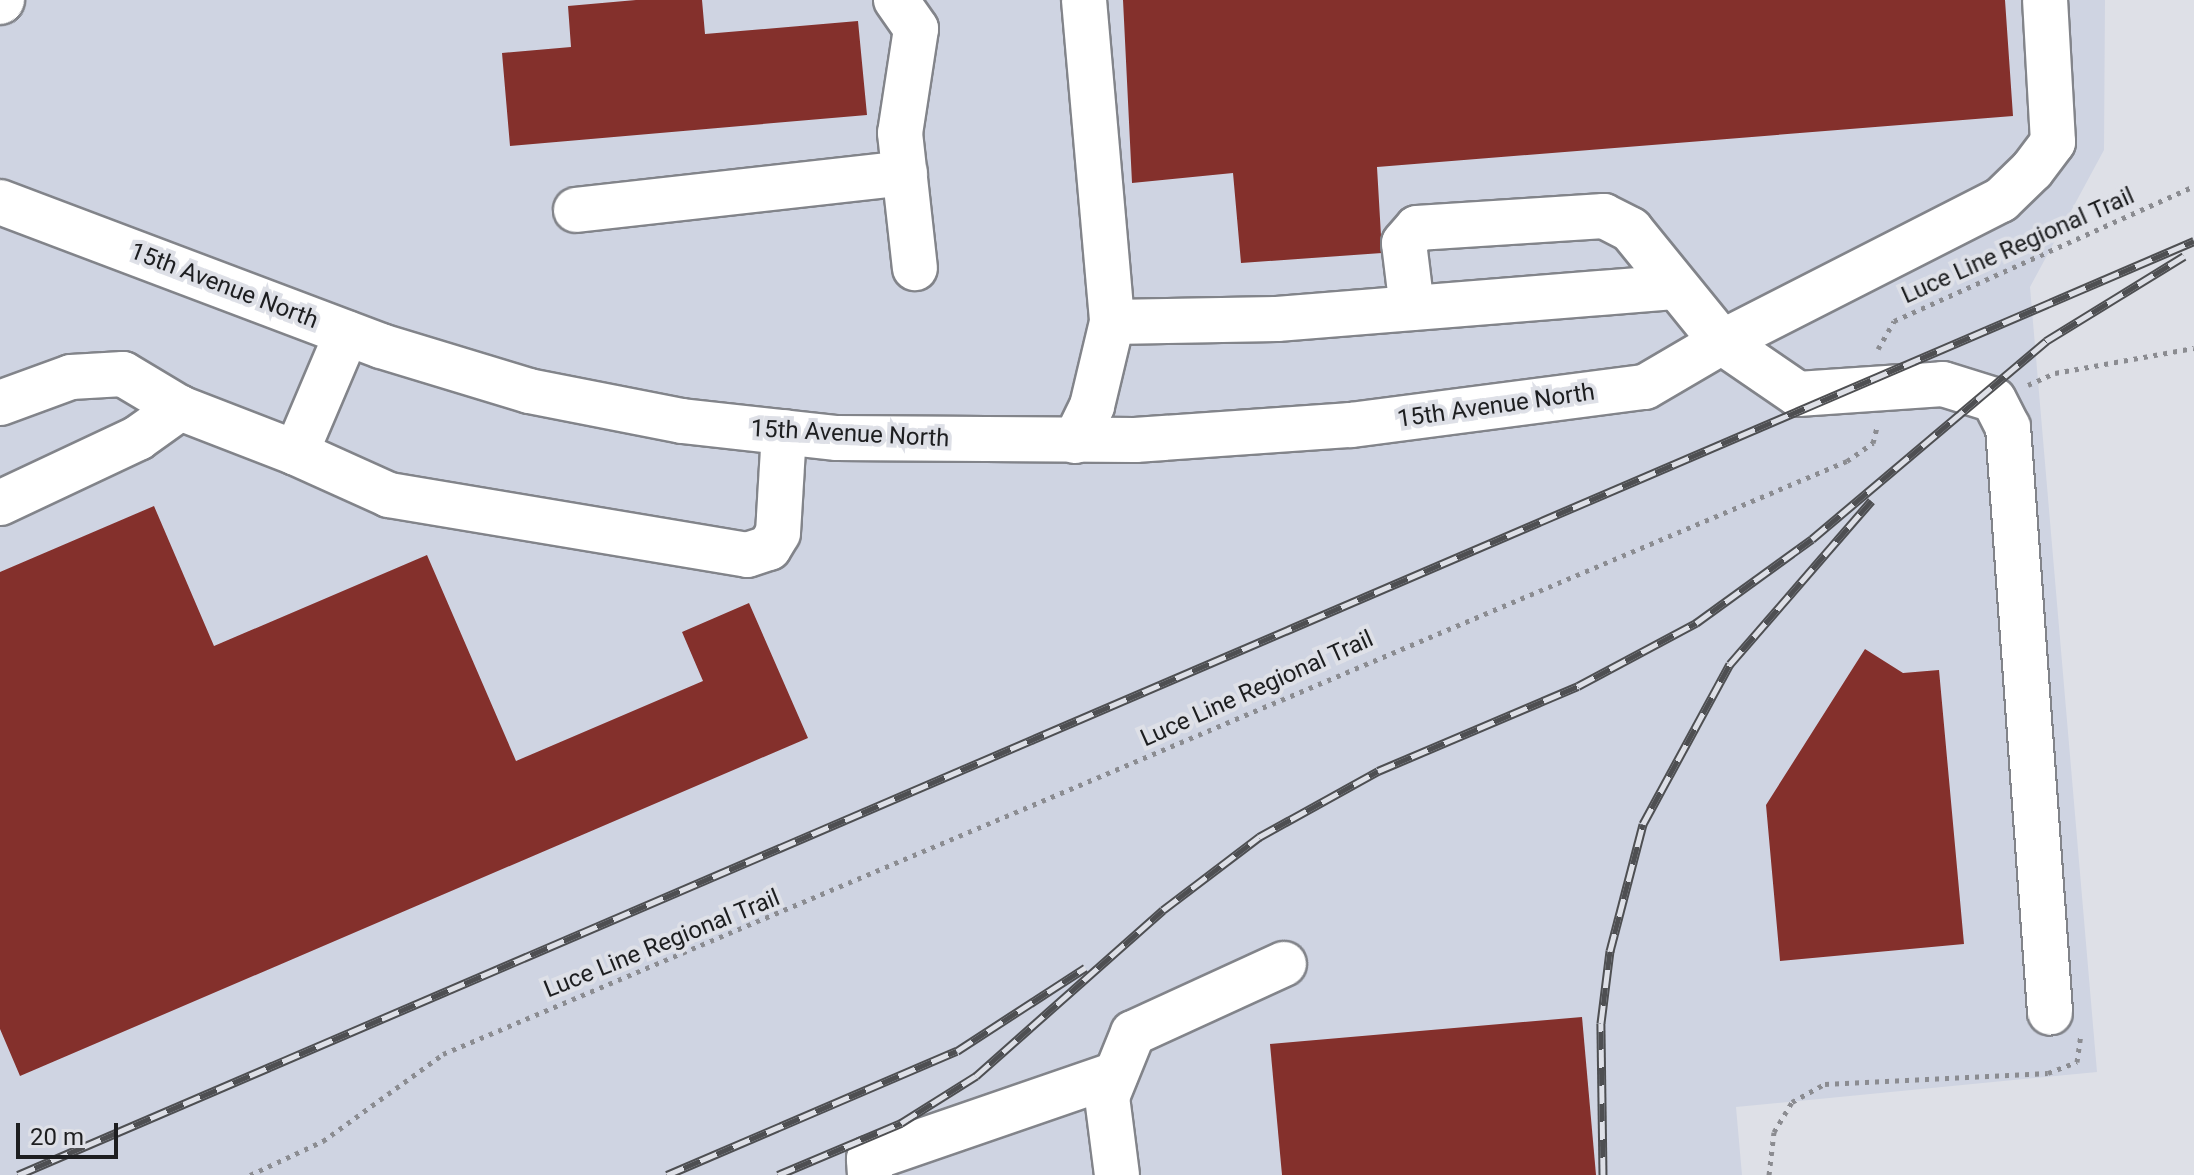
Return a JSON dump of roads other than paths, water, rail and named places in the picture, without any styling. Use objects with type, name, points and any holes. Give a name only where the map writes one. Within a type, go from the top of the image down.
[{"type":"street","points":[[896,0],[916,29],[901,95],[915,268]]},
{"type":"street","points":[[1075,441],[1092,406],[1112,322],[1084,0]]},
{"type":"street","name":"15th Avenue North","points":[[0,202],[347,333],[529,391],[784,432],[1075,441],[1351,425],[1645,387],[1722,342],[2001,200],[2032,170],[2053,142],[2045,0]]},
{"type":"street","points":[[576,210],[905,173]]},
{"type":"street","points":[[1412,308],[1404,243],[1417,228],[1604,216],[1631,230],[1674,287],[1722,342],[1798,394],[1943,384],[1994,400],[2008,427],[2050,1012]]},
{"type":"street","points":[[1112,322],[1223,322],[1674,287]]},
{"type":"street","points":[[296,453],[347,333]]},
{"type":"street","points":[[0,403],[71,377],[123,374],[180,408],[296,453],[389,495],[747,555],[769,548],[778,533],[784,432]]},
{"type":"street","points":[[0,503],[138,438],[180,408]]},
{"type":"street","points":[[1117,1175],[1107,1097],[1133,1033],[1284,964]]},
{"type":"street","points":[[870,1175],[869,1159],[1116,1074]]},
{"type":"railway","points":[[18,1175],[2194,241]]},
{"type":"railway","points":[[778,1175],[901,1123],[976,1076],[1163,910],[1259,837],[1378,771],[1578,686],[1696,623],[1812,539],[2046,341],[2184,256]]},
{"type":"railway","points":[[1603,1175],[1601,1023],[1610,951],[1643,824],[1730,664],[1871,501]]},
{"type":"railway","points":[[667,1175],[957,1051],[1085,968]]}]
